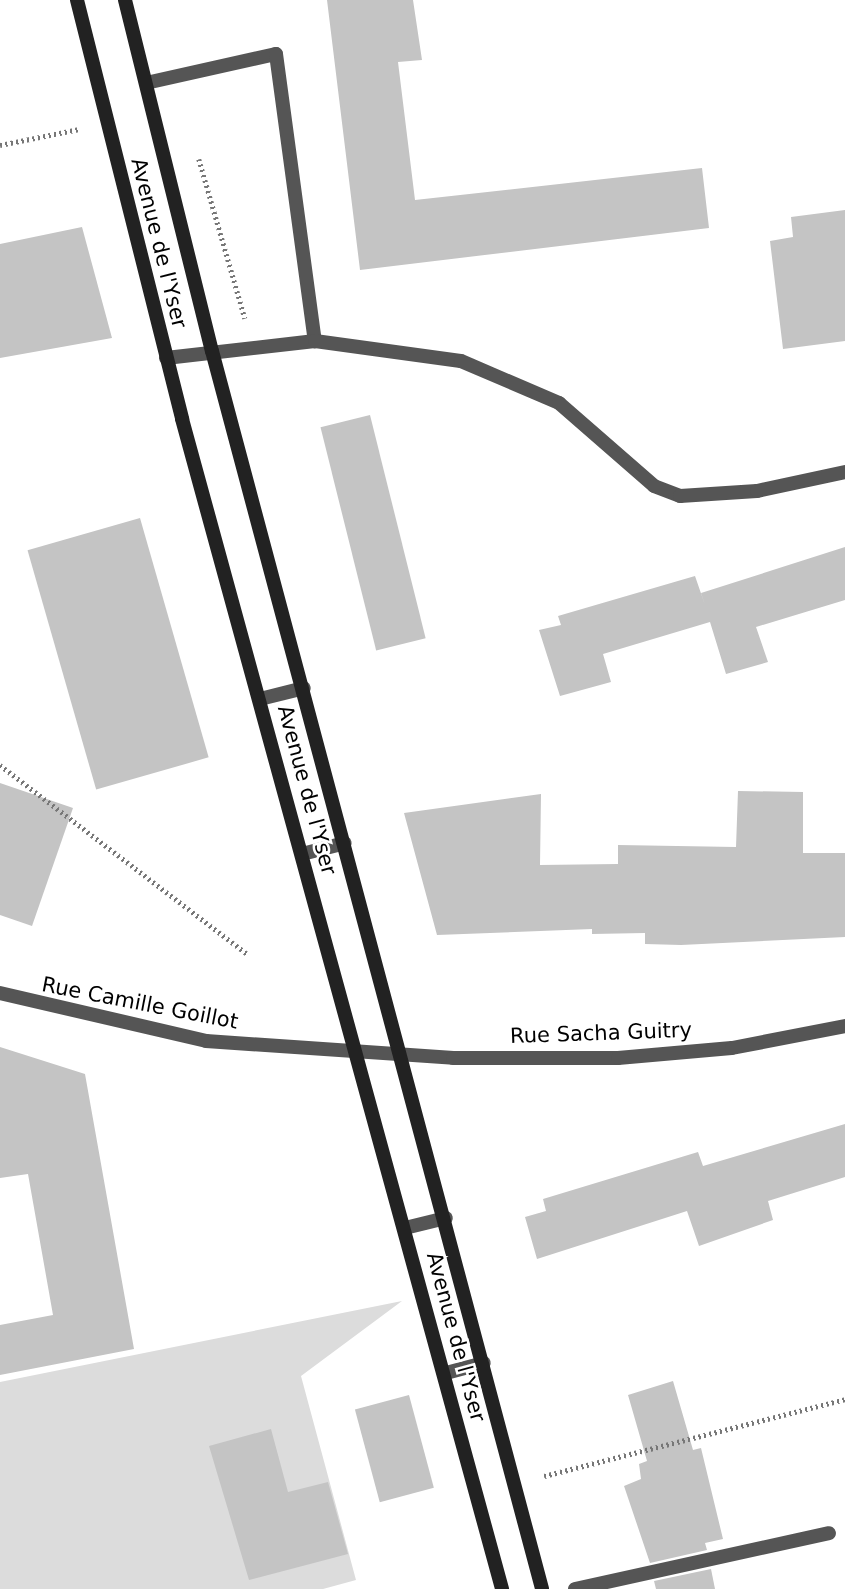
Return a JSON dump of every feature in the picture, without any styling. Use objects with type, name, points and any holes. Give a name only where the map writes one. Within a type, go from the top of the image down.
[{"type":"main road","name":"Avenue de l'Yser","points":[[77,0],[166,358],[446,1373],[502,1589]]},
{"type":"main road","name":"Avenue de l'Yser","points":[[125,0],[212,351],[446,1218],[542,1589]]},
{"type":"street","points":[[146,83],[276,54],[315,341]]},
{"type":"street","points":[[166,358],[315,341],[378,345],[508,377],[559,402],[654,486],[680,496],[757,491],[845,472]]},
{"type":"street","points":[[260,699],[304,688]]},
{"type":"street","points":[[302,854],[345,843]]},
{"type":"street","name":"Rue Camille Goillot","points":[[0,993],[206,1041],[357,1053]]},
{"type":"street","name":"Rue Sacha Guitry","points":[[357,1053],[402,1056],[618,1058],[732,1048],[845,1026]]},
{"type":"street","points":[[405,1228],[446,1218]]},
{"type":"street","points":[[446,1373],[484,1363]]},
{"type":"street","points":[[575,1589],[829,1533]]},
{"type":"path","points":[[0,145],[107,123]]},
{"type":"path","points":[[0,765],[247,954]]},
{"type":"path","points":[[516,1483],[845,1399]]},
{"type":"shaded area","points":[[402,1301],[301,1376],[356,1580],[323,1589],[0,1589],[0,1382]]},
{"type":"building","points":[[327,0],[413,0],[422,60],[398,62],[415,200],[702,168],[709,228],[360,270]]},
{"type":"building","points":[[845,210],[845,341],[783,349],[770,241],[793,237],[791,217]]},
{"type":"building","points":[[82,227],[112,338],[0,358],[0,244]]},
{"type":"building","points":[[370,415],[426,638],[376,651],[321,427]]},
{"type":"building","points":[[140,518],[209,757],[96,790],[28,550]]},
{"type":"building","points":[[845,547],[845,600],[756,627],[768,662],[726,674],[710,622],[603,654],[611,682],[560,696],[539,630],[561,625],[558,616],[695,576],[705,605],[701,593]]},
{"type":"building","points":[[0,783],[73,808],[32,926],[0,915]]},
{"type":"building","points":[[738,791],[803,792],[803,853],[845,853],[845,937],[681,945],[645,944],[645,933],[592,934],[592,929],[437,935],[404,813],[541,794],[540,865],[618,864],[618,845],[736,847]]},
{"type":"building","points":[[0,1047],[85,1074],[134,1349],[0,1375],[0,1325],[53,1315],[28,1174],[0,1178]]},
{"type":"building","points":[[845,1124],[845,1177],[768,1201],[773,1220],[699,1246],[687,1211],[537,1259],[525,1217],[546,1211],[543,1199],[698,1152],[703,1166]]},
{"type":"building","points":[[673,1381],[693,1450],[701,1448],[723,1539],[705,1543],[707,1550],[650,1563],[624,1486],[641,1479],[639,1464],[647,1461],[628,1395]]},
{"type":"building","points":[[409,1395],[434,1488],[380,1502],[355,1409]]},
{"type":"building","points":[[271,1429],[288,1492],[328,1482],[348,1554],[249,1580],[209,1446]]},
{"type":"building","points":[[711,1569],[715,1589],[656,1589],[654,1581]]}]
